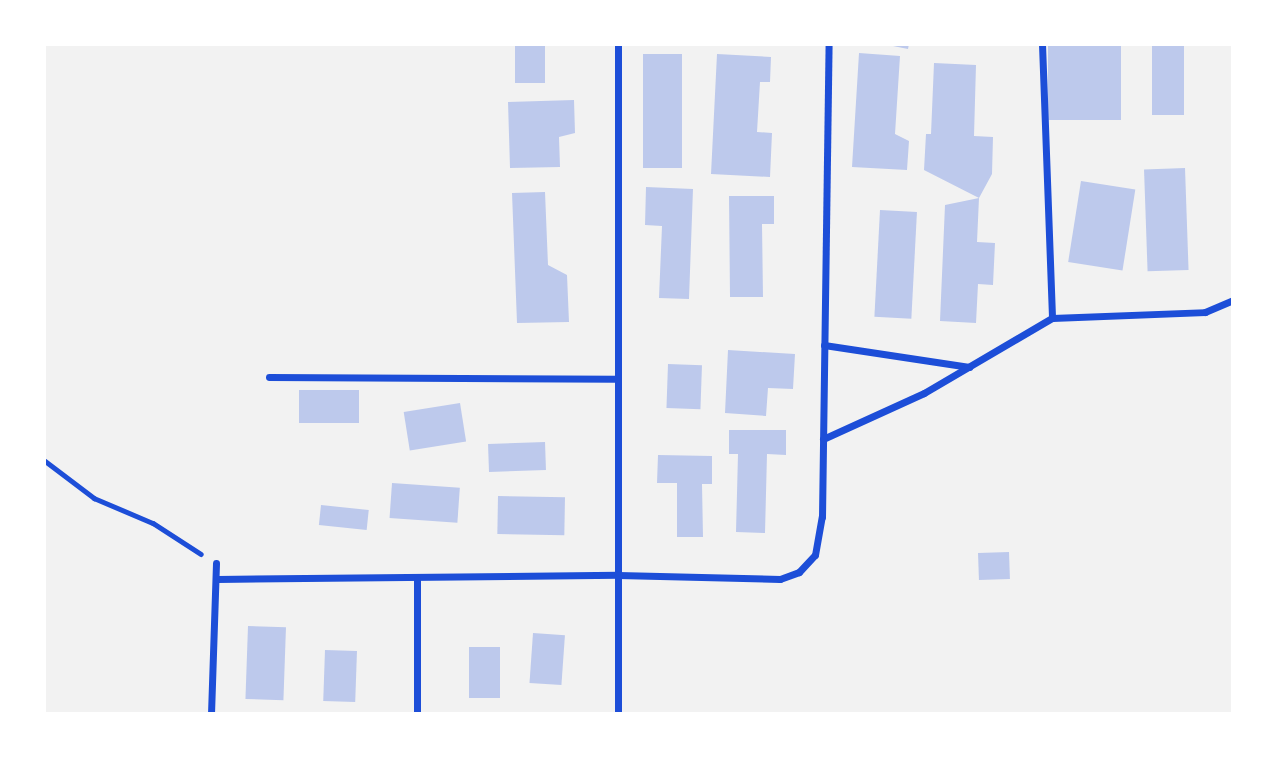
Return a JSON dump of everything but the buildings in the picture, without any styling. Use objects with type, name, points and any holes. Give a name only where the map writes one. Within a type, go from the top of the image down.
[{"type":"street","points":[[618,44],[618,714]]},
{"type":"street","points":[[217,579],[618,575],[780,579],[799,572],[815,555],[820,535],[829,44]]},
{"type":"street","points":[[1042,44],[1052,318]]},
{"type":"street","points":[[823,439],[970,367],[1052,318],[1205,312],[1233,299]]},
{"type":"street","points":[[824,345],[970,367]]},
{"type":"street","points":[[269,377],[616,379]]},
{"type":"street","points":[[211,714],[216,563]]},
{"type":"street","points":[[417,579],[417,714]]},
{"type":"path","points":[[44,460],[94,498],[153,523],[216,563]]}]
